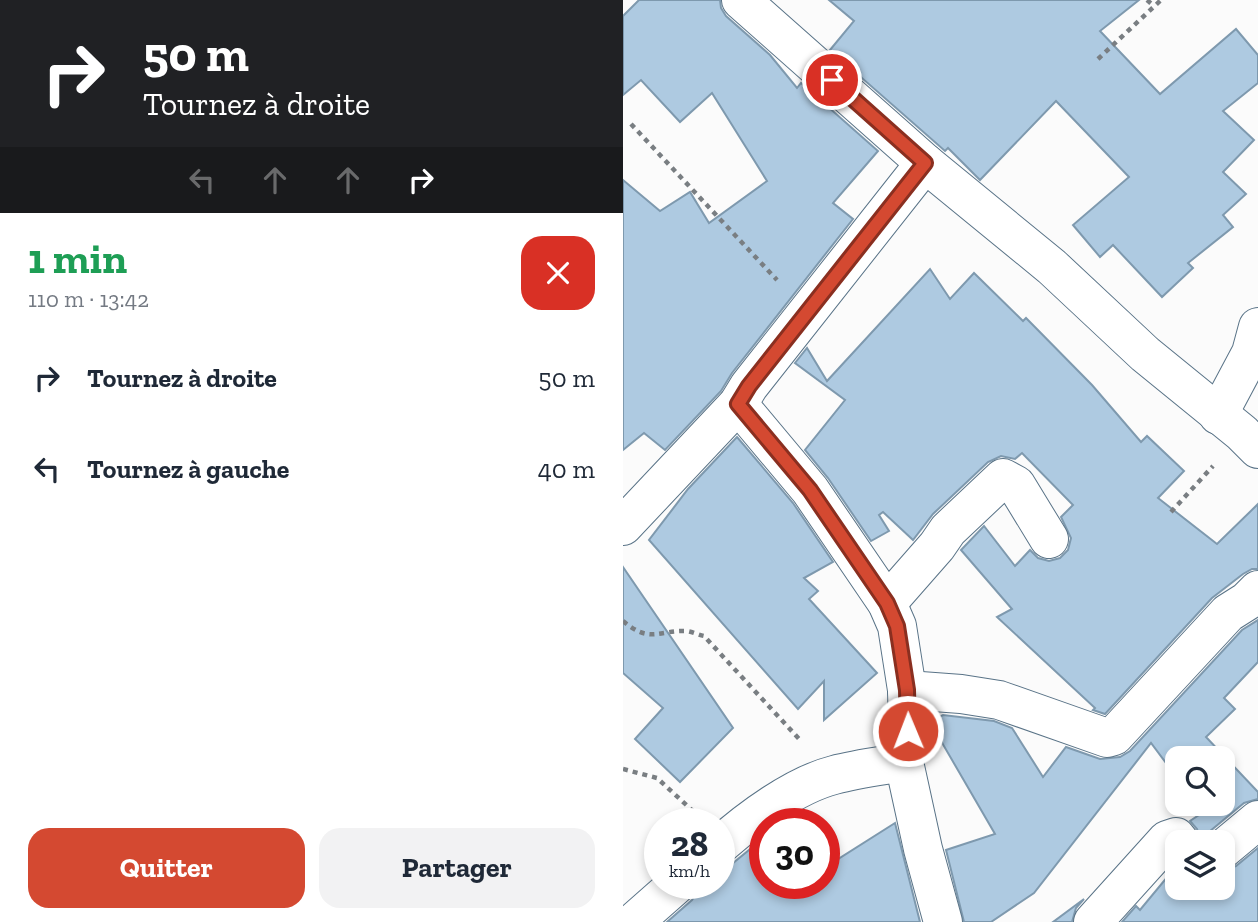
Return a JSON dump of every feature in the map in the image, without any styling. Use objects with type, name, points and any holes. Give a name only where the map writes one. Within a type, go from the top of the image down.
[{"type":"street","points":[[741,0],[925,163],[1052,267],[1145,354],[1240,432]]},
{"type":"street","points":[[623,526],[738,404],[807,311],[925,163]]},
{"type":"street","points":[[1240,432],[1251,354],[1258,327]]},
{"type":"street","points":[[738,404],[810,490],[887,603],[897,626],[907,690],[908,731],[904,762],[943,922]]},
{"type":"street","points":[[887,603],[948,530],[1003,478],[1016,485],[1049,539]]},
{"type":"street","points":[[907,690],[999,700],[1107,738],[1114,736],[1228,613],[1258,590]]},
{"type":"street","points":[[735,833],[798,789],[832,775],[904,762]]},
{"type":"street","points":[[1235,839],[1258,820]]},
{"type":"street","points":[[1093,922],[1165,842]]},
{"type":"street","points":[[634,922],[660,899]]},
{"type":"path","points":[[1147,0],[1154,6]]},
{"type":"path","points":[[1098,59],[1161,0]]},
{"type":"path","points":[[631,124],[807,311]]},
{"type":"path","points":[[1171,512],[1240,432]]},
{"type":"path","points":[[623,621],[633,630],[645,634],[661,635],[688,631],[704,636],[832,775]]},
{"type":"path","points":[[623,769],[657,778],[690,808]]},
{"type":"building","points":[[639,0],[720,0],[726,16],[770,55],[797,88],[801,83],[878,151],[833,203],[853,219],[732,373],[721,391],[665,450],[644,433],[623,450],[623,180],[660,211],[690,192],[709,223],[767,181],[712,93],[680,122],[641,80],[623,95],[623,16]]},
{"type":"building","points":[[829,0],[1139,0],[1100,31],[1160,94],[1236,29],[1258,55],[1258,83],[1223,111],[1254,140],[1223,172],[1246,194],[1223,215],[1233,227],[1188,263],[1193,268],[1162,297],[1113,245],[1100,257],[1073,225],[1129,177],[1056,101],[980,180],[948,148],[945,151],[830,50],[854,21]]},
{"type":"building","points":[[930,269],[950,299],[974,273],[1023,321],[1026,318],[1092,385],[1141,442],[1147,436],[1184,471],[1158,498],[1217,544],[1258,504],[1258,569],[1243,574],[1212,598],[1105,714],[1093,710],[1095,708],[997,617],[1012,609],[961,550],[984,526],[1015,566],[1030,550],[1038,558],[1049,561],[1060,558],[1068,550],[1071,538],[1061,517],[1073,505],[1022,453],[1015,459],[1001,456],[988,462],[933,514],[913,540],[883,512],[879,515],[889,531],[871,541],[828,478],[805,450],[845,400],[795,363],[807,348],[827,381]]},
{"type":"building","points":[[737,437],[793,503],[833,562],[804,578],[818,591],[809,599],[877,673],[824,720],[824,681],[798,709],[649,540],[688,489]]},
{"type":"building","points":[[623,567],[733,728],[680,782],[635,739],[663,708],[623,673]]},
{"type":"building","points":[[1258,620],[1258,662],[1224,698],[1235,709],[1206,737],[1215,746],[1165,746],[1165,762],[1151,743],[1034,893],[991,922],[964,922],[946,850],[995,834],[930,722],[943,715],[994,721],[1012,728],[1043,777],[1066,747],[1100,759],[1120,757],[1130,751],[1242,630]]},
{"type":"building","points":[[1235,768],[1258,792],[1258,799],[1244,803],[1235,810]]},
{"type":"building","points":[[1198,816],[1228,816],[1211,830],[1197,830],[1190,821]]},
{"type":"building","points":[[895,823],[920,922],[667,922],[693,899],[735,899],[735,861],[749,850],[749,899],[840,899],[840,858]]},
{"type":"building","points":[[1258,848],[1258,922],[1122,922],[1136,906],[1140,910],[1165,880],[1165,900],[1235,900],[1236,866]]},
{"type":"building","points":[[1084,899],[1076,908],[1072,922],[1053,922]]},
{"type":"route","points":[[832,80],[925,163],[749,386],[738,404],[810,490],[887,603],[897,626],[907,690],[908,731]]}]
